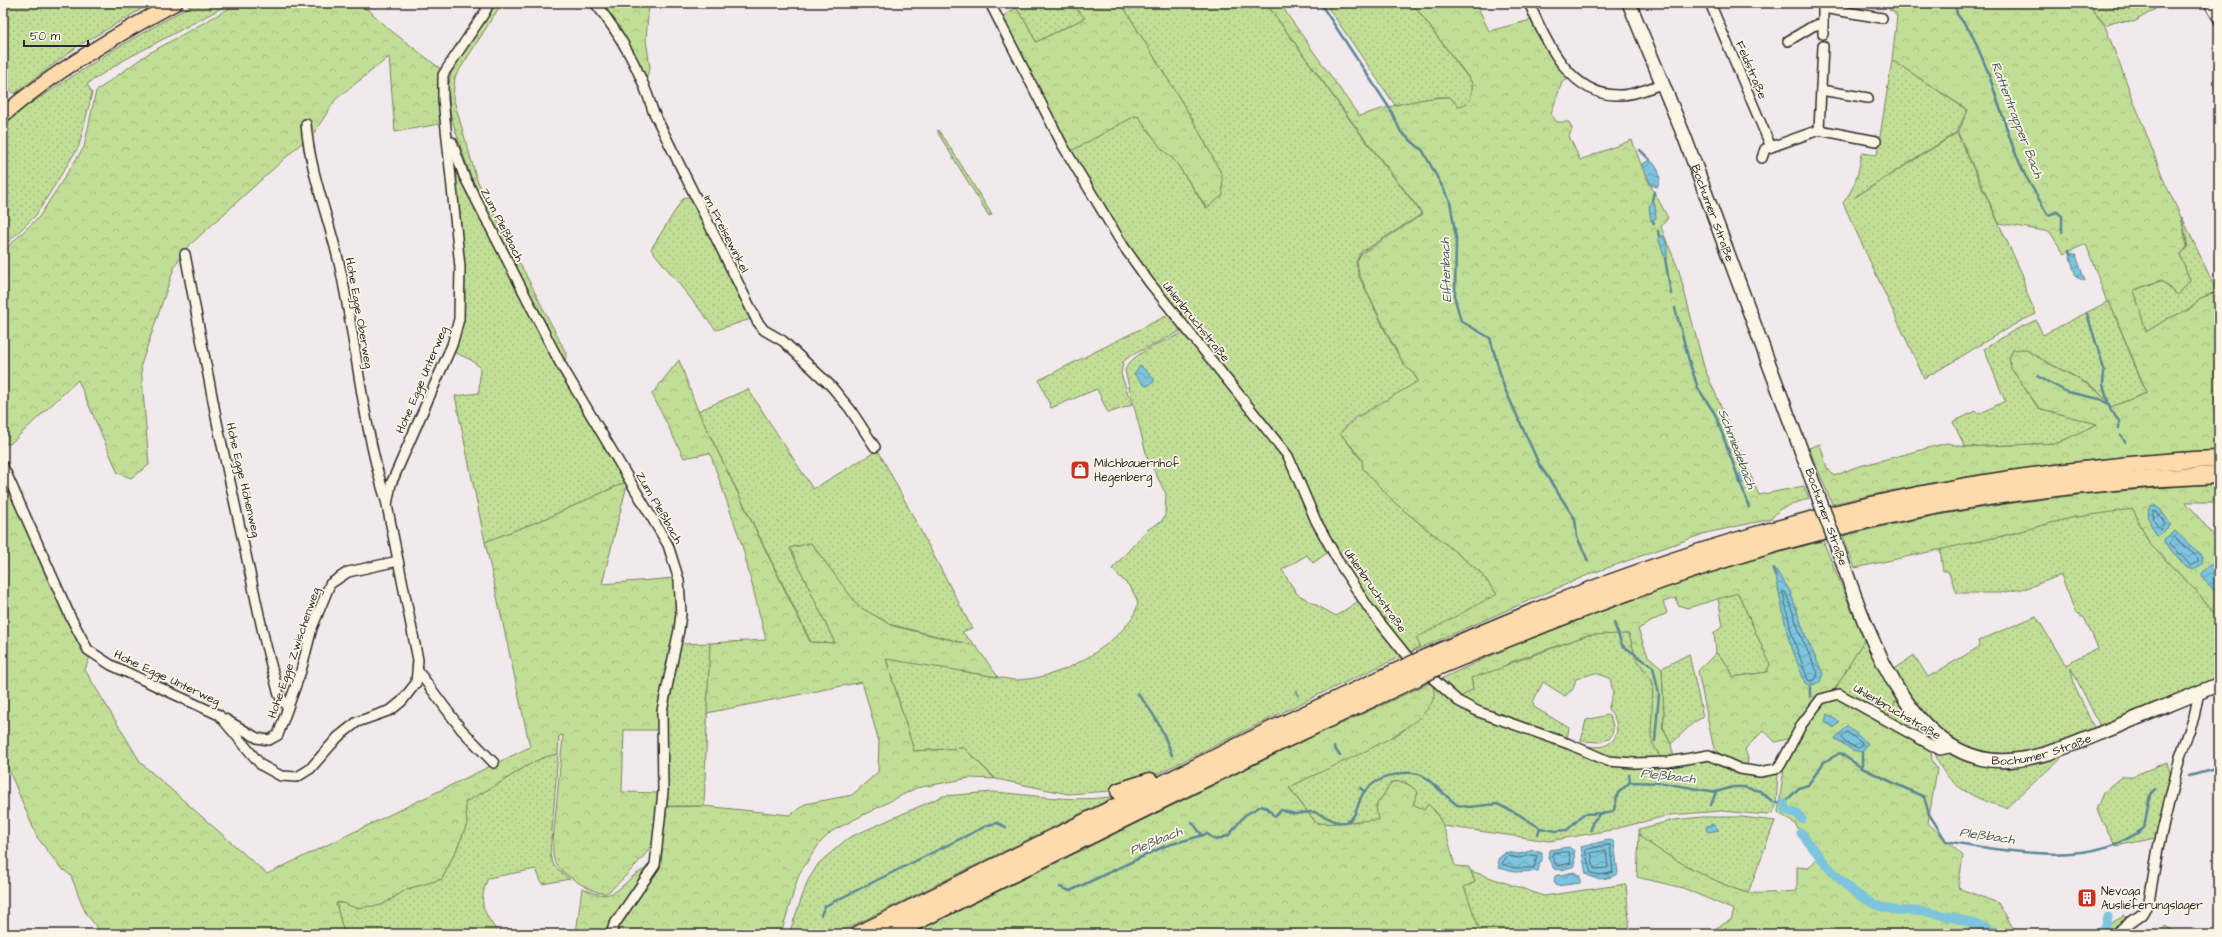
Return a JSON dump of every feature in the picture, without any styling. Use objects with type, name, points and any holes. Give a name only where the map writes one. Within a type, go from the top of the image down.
[{"type":"highway","points":[[859,934],[1185,772],[1411,672],[1537,610],[1649,568],[1736,540],[1834,513],[1937,491],[2049,474],[2124,466],[2219,459]]},
{"type":"highway","points":[[1430,663],[1548,622],[1659,580],[1758,549],[1833,528],[1943,505],[2004,495],[2112,481],[2219,475]]},
{"type":"highway","points":[[891,934],[1269,747],[1411,672]]},
{"type":"highway","points":[[1119,791],[1185,772]]},
{"type":"main road","points":[[3,115],[69,66],[113,38],[175,3]]},
{"type":"main road","name":"Bochumer Straße","points":[[1629,3],[1664,84],[1858,606],[1884,666],[1899,693],[1919,717],[1954,747],[1965,753],[1986,760],[2006,761],[2027,758],[2064,748],[2219,684]]},
{"type":"street","name":"Hohe Egge Unterweg","points":[[3,466],[66,609],[88,650],[112,665],[219,715],[261,765],[281,776],[297,777],[310,769],[334,741],[357,722],[391,710],[402,701],[416,683],[418,671],[417,649],[387,505],[391,484],[452,345],[459,319],[460,267],[442,87],[446,70],[485,12],[489,3]]},
{"type":"street","name":"Im Freisewinkel","points":[[595,3],[619,38],[645,85],[653,111],[757,320],[764,330],[783,341],[831,386],[850,409],[876,447]]},
{"type":"street","name":"Uhlenbruchstraße","points":[[990,3],[1063,146],[1127,252],[1153,288],[1288,456],[1316,521],[1341,566],[1370,610],[1406,655],[1458,701],[1479,712],[1568,744],[1598,757],[1621,762],[1668,762],[1709,755],[1740,769],[1760,772],[1776,769],[1785,758],[1811,709],[1821,699],[1832,694],[1846,696],[1902,730],[1940,750],[1954,747]]},
{"type":"street","points":[[1529,3],[1560,60],[1583,86],[1599,93],[1621,95],[1664,84]]},
{"type":"street","name":"Feldstraße","points":[[1710,3],[1771,147]]},
{"type":"street","points":[[2209,3],[2219,20]]},
{"type":"street","points":[[1823,34],[1823,5],[1882,18]]},
{"type":"street","points":[[1788,41],[1813,26],[1823,23]]},
{"type":"street","points":[[1819,130],[1823,46]]},
{"type":"street","points":[[1821,90],[1868,98]]},
{"type":"street","name":"Zum Pleßbach","points":[[446,121],[458,162],[475,197],[560,363],[668,545],[679,580],[681,614],[679,630],[662,711],[664,792],[660,840],[655,865],[614,925],[611,934]]},
{"type":"street","name":"Hohe Egge Oberweg","points":[[306,124],[316,176],[341,273],[368,435],[387,505]]},
{"type":"street","points":[[1762,158],[1765,149],[1819,130],[1876,141]]},
{"type":"street","name":"Hohe Egge Höhenweg","points":[[185,254],[217,422],[265,642],[279,695],[287,707]]},
{"type":"street","name":"Hohe Egge Zwischenweg","points":[[219,715],[257,738],[269,740],[278,735],[301,671],[316,617],[330,584],[348,572],[398,561]]},
{"type":"street","points":[[418,671],[461,729],[494,763]]},
{"type":"street","points":[[2114,934],[2142,914],[2149,902],[2166,812],[2180,757],[2194,717],[2198,697],[2197,693]]},
{"type":"green space","points":[[3,3],[150,4],[78,46],[14,94],[3,80]]},
{"type":"green space","points":[[195,3],[231,3],[124,60],[87,84],[92,93],[79,146],[36,215],[3,247],[3,124],[16,113],[113,50]]},
{"type":"green space","points":[[239,3],[355,3],[370,11],[385,26],[441,69],[440,92],[445,123],[395,132],[389,57],[336,99],[312,136],[306,139],[182,252],[173,271],[141,365],[149,465],[131,478],[118,473],[78,380],[10,444],[3,443],[3,251],[39,217],[84,147],[96,91],[146,55]]},
{"type":"green space","points":[[494,3],[502,3],[455,77],[453,97],[477,180],[566,353],[565,369],[474,187],[451,117],[448,89],[452,68]]},
{"type":"green space","points":[[599,3],[649,3],[646,40],[650,67],[645,82]]},
{"type":"green space","points":[[1012,3],[1071,3],[1085,18],[1036,42],[1026,22]]},
{"type":"green space","points":[[1071,3],[1121,3],[1194,122],[1222,175],[1223,195],[1207,208],[1175,161],[1161,148],[1139,117],[1135,116],[1069,152],[1000,18],[1016,8],[1026,22],[1036,42],[1085,18]]},
{"type":"green space","points":[[1121,3],[1266,3],[1352,123],[1422,214],[1360,253],[1356,262],[1358,274],[1388,337],[1405,366],[1414,374],[1418,382],[1354,418],[1340,433],[1396,504],[1479,571],[1497,594],[1409,653],[1373,608],[1344,563],[1316,516],[1303,487],[1300,471],[1284,447],[1139,266],[1069,152],[1135,116],[1139,117],[1161,148],[1175,161],[1206,208],[1222,175],[1194,122]]},
{"type":"green space","points":[[1266,3],[1281,3],[1287,14],[1359,116],[1392,106],[1439,97],[1450,97],[1458,106],[1466,104],[1471,98],[1472,82],[1412,3],[1476,3],[1489,31],[1531,20],[1554,63],[1569,79],[1562,82],[1551,114],[1557,122],[1569,122],[1572,129],[1569,136],[1580,160],[1632,140],[1645,175],[1668,218],[1661,227],[1679,271],[1704,367],[1759,495],[1804,486],[1809,498],[1780,509],[1771,519],[1706,533],[1590,574],[1409,653],[1420,646],[1416,638],[1497,594],[1479,571],[1396,504],[1363,469],[1362,459],[1340,433],[1367,411],[1418,381],[1414,374],[1405,366],[1389,337],[1359,274],[1357,261],[1361,254],[1423,214],[1353,123]]},
{"type":"green space","points":[[1325,3],[1412,3],[1472,83],[1471,99],[1466,104],[1458,106],[1450,97],[1438,97],[1395,105]]},
{"type":"green space","points":[[1890,3],[2086,3],[2105,26],[2165,183],[2181,217],[2187,247],[2180,255],[2190,280],[2178,295],[2161,280],[2134,290],[2146,332],[2167,319],[2190,309],[2200,298],[2217,293],[2219,450],[2121,457],[2024,468],[1880,493],[1832,504],[1809,448],[1820,444],[1827,468],[1834,476],[1856,467],[1947,443],[1965,447],[2058,443],[2097,424],[2039,408],[2011,368],[2009,358],[2013,350],[2025,349],[2033,355],[2088,385],[2099,393],[2111,407],[2147,393],[2109,301],[2107,302],[2086,244],[2064,254],[2050,232],[1999,223],[1958,133],[1968,110],[1892,60],[1897,17],[1893,11],[1889,10]]},
{"type":"green space","points":[[2087,3],[2165,3],[2134,22],[2115,21],[2106,25]]},
{"type":"green space","points":[[1892,60],[1967,110],[1957,132],[1855,197],[1957,133],[2023,276],[2025,289],[2036,314],[2008,328],[1924,378],[1843,203],[1856,180],[1862,153],[1877,155]]},
{"type":"green space","points":[[938,130],[992,215],[989,216],[938,133]]},
{"type":"green space","points":[[459,168],[628,481],[547,518],[485,542],[455,396],[479,393],[480,367],[471,360],[452,351],[463,316],[464,304],[453,169]]},
{"type":"green space","points":[[690,195],[751,319],[716,330],[651,249],[682,200]]},
{"type":"green space","points":[[2182,217],[2217,292],[2200,298],[2190,309],[2167,319],[2146,332],[2134,290],[2161,281],[2178,295],[2190,280],[2180,255],[2188,247]]},
{"type":"green space","points":[[2109,301],[2146,393],[2111,407],[2103,396],[2089,384],[2025,349],[2013,350],[2009,358],[2011,368],[2038,408],[2098,424],[2058,443],[1965,447],[1953,422],[1976,411],[1979,414],[2005,401],[1984,349],[2013,331],[2036,320],[2043,335]]},
{"type":"green space","points":[[1172,313],[1185,329],[1130,356],[1123,362],[1121,374],[1132,405],[1108,413],[1097,389],[1051,408],[1039,380]]},
{"type":"green space","points":[[1185,332],[1281,449],[1330,551],[1313,563],[1307,555],[1282,570],[1297,594],[1336,616],[1360,600],[1397,652],[1402,656],[1318,695],[1145,780],[1111,791],[1068,794],[996,779],[964,748],[914,751],[886,658],[1014,680],[1030,679],[1057,672],[1080,662],[1106,644],[1128,624],[1135,613],[1138,602],[1131,588],[1112,569],[1147,530],[1162,521],[1165,515],[1166,494],[1147,457],[1125,371],[1128,364],[1134,358],[1150,348]]},
{"type":"green space","points":[[679,360],[698,411],[810,642],[835,643],[790,548],[811,543],[858,606],[893,626],[976,646],[998,677],[886,659],[914,751],[964,748],[995,779],[970,778],[916,788],[832,831],[819,844],[799,874],[781,934],[612,934],[657,866],[666,807],[704,806],[790,815],[805,804],[852,795],[878,772],[879,742],[862,682],[707,713],[710,643],[766,640],[742,545],[710,453],[684,458],[652,394]]},
{"type":"green space","points":[[748,389],[813,489],[878,450],[972,628],[962,632],[976,646],[893,625],[858,607],[811,543],[790,548],[835,643],[811,642],[698,411]]},
{"type":"green space","points":[[3,474],[90,656],[85,670],[141,763],[267,874],[530,747],[485,542],[547,518],[628,481],[602,584],[675,578],[678,614],[658,730],[624,730],[622,792],[660,793],[658,828],[654,844],[624,877],[606,893],[594,891],[586,887],[558,867],[553,857],[553,841],[563,735],[559,736],[558,754],[536,761],[465,802],[467,824],[442,879],[407,889],[382,905],[356,908],[340,902],[336,903],[344,934],[103,934],[86,914],[71,876],[59,866],[37,837],[3,756]]},
{"type":"green space","points":[[2219,484],[2219,502],[2186,502],[2219,542],[2219,619],[2197,592],[2149,543],[2133,509],[2070,518],[2002,536],[1855,568],[1843,536],[1936,516],[2030,501],[2077,495]]},
{"type":"green space","points":[[2123,509],[2133,509],[2149,543],[2197,592],[2219,619],[2219,678],[2100,726],[2071,668],[2074,684],[2095,730],[2048,746],[2027,751],[2006,753],[1985,751],[1965,745],[1945,733],[1920,710],[1892,671],[1914,655],[1928,677],[1979,647],[1978,641],[2036,616],[2065,664],[2070,664],[2073,660],[2098,648],[2084,617],[2080,617],[2080,614],[2076,614],[2061,575],[2027,588],[2001,593],[1957,593],[1948,571],[1943,571],[1940,549],[2003,536],[2070,518]]},
{"type":"green space","points":[[1823,541],[1864,640],[1835,689],[1819,697],[1791,738],[1775,742],[1764,730],[1745,749],[1748,759],[1747,769],[1723,757],[1713,745],[1698,671],[1716,653],[1729,667],[1733,677],[1767,672],[1770,664],[1738,593],[1687,608],[1678,605],[1676,598],[1663,602],[1667,613],[1638,629],[1648,656],[1662,668],[1664,716],[1662,727],[1671,744],[1674,758],[1662,760],[1653,744],[1651,736],[1653,683],[1636,658],[1629,634],[1588,635],[1511,662],[1499,669],[1471,678],[1473,689],[1459,698],[1441,679],[1534,637],[1629,600],[1725,568]]},
{"type":"green space","points":[[1738,593],[1770,664],[1767,672],[1733,677],[1729,667],[1716,653],[1714,633],[1723,626],[1718,598]]},
{"type":"green space","points":[[1611,633],[1629,634],[1636,658],[1653,683],[1652,736],[1653,744],[1662,760],[1609,759],[1581,745],[1595,747],[1604,746],[1614,739],[1617,729],[1615,718],[1608,709],[1613,693],[1610,678],[1595,673],[1576,679],[1573,689],[1565,696],[1543,682],[1533,702],[1534,707],[1569,728],[1567,739],[1523,727],[1459,698],[1473,689],[1471,678],[1588,635]]},
{"type":"green space","points":[[1864,640],[1897,699],[1887,717],[1857,699],[1835,689]]},
{"type":"green space","points":[[710,643],[704,806],[666,806],[667,713],[681,644]]},
{"type":"green space","points":[[1689,654],[1703,717],[1693,723],[1671,744],[1663,727],[1662,668]]},
{"type":"green space","points":[[1432,682],[1434,697],[1426,711],[1411,724],[1392,737],[1370,749],[1289,788],[1316,823],[1339,823],[1378,820],[1376,806],[1392,782],[1400,782],[1412,787],[1418,792],[1413,804],[1424,810],[1428,804],[1439,817],[1446,833],[1455,866],[1469,867],[1475,882],[1464,887],[1481,934],[912,934],[1299,743]]},
{"type":"green space","points":[[1432,684],[1463,706],[1603,761],[1710,759],[1725,764],[1778,771],[1776,806],[1773,812],[1768,815],[1721,811],[1670,815],[1611,830],[1549,841],[1443,826],[1436,812],[1428,804],[1424,810],[1413,804],[1418,792],[1404,781],[1392,782],[1376,806],[1378,820],[1316,823],[1289,787],[1402,732],[1430,705],[1434,696]]},
{"type":"green space","points":[[1837,697],[1931,751],[1932,761],[1937,769],[1928,823],[1963,856],[1958,888],[1998,903],[2016,934],[1705,934],[1731,920],[1734,910],[1683,888],[1637,877],[1639,834],[1645,840],[1672,858],[1725,885],[1748,893],[1797,891],[1797,867],[1809,868],[1817,858],[1795,824],[1778,812],[1784,768],[1796,740],[1818,705]]},
{"type":"green space","points":[[1897,699],[1925,730],[1939,742],[1935,745],[1887,717]]},
{"type":"green space","points":[[1608,715],[1612,721],[1613,727],[1609,739],[1600,742],[1581,741],[1586,720]]},
{"type":"green space","points":[[1935,753],[1957,754],[1986,764],[2001,766],[2020,765],[2063,753],[2062,757],[2006,808],[1963,790],[1946,774],[1939,764]]},
{"type":"green space","points":[[558,754],[550,855],[554,866],[570,879],[542,884],[536,869],[488,878],[483,895],[484,908],[489,920],[499,934],[344,934],[336,903],[382,905],[407,889],[442,879],[467,824],[465,802],[536,761]]},
{"type":"green space","points":[[2167,762],[2171,776],[2156,838],[2116,846],[2096,810],[2103,793],[2123,776],[2133,776]]},
{"type":"green space","points":[[993,792],[1070,799],[1116,796],[836,934],[789,934],[808,880],[819,863],[848,838],[943,796]]},
{"type":"green space","points":[[1702,817],[1742,817],[1775,821],[1748,893],[1729,887],[1679,862],[1653,846],[1639,834],[1639,829],[1674,820]]},
{"type":"green space","points":[[651,867],[609,934],[576,934],[582,888],[605,895],[613,893],[632,877]]},
{"type":"green space","points":[[1471,871],[1544,896],[1626,884],[1630,934],[1481,934],[1464,887],[1475,882]]},
{"type":"green space","points":[[2124,916],[2133,918],[2111,934],[2092,934]]},
{"type":"green space","points":[[2165,926],[2179,934],[2161,934]]},
{"type":"water","points":[[1650,160],[1659,172],[1660,180],[1657,187],[1651,185],[1642,164]]},
{"type":"water","points":[[1652,200],[1655,205],[1656,218],[1651,221],[1649,207]]},
{"type":"water","points":[[1659,236],[1663,236],[1667,245],[1667,258],[1665,258],[1658,238]]},
{"type":"water","points":[[2072,253],[2076,255],[2085,281],[2076,277],[2070,257]]},
{"type":"water","points":[[1140,365],[1154,379],[1154,382],[1147,386],[1143,384],[1134,374]]},
{"type":"water","points":[[1740,473],[1744,473],[1746,474],[1746,482],[1740,483],[1737,480],[1737,476]]},
{"type":"water","points":[[2154,505],[2160,509],[2171,525],[2157,536],[2148,514],[2150,506]]},
{"type":"water","points":[[2175,531],[2202,556],[2202,564],[2198,567],[2193,569],[2187,568],[2164,542],[2164,539]]},
{"type":"water","points":[[2210,564],[2219,569],[2219,595],[2204,580],[2202,574]]},
{"type":"water","points":[[1774,567],[1790,591],[1806,637],[1823,674],[1820,682],[1810,686],[1805,683],[1788,637]]},
{"type":"water","points":[[1827,714],[1839,722],[1834,728],[1825,722]]},
{"type":"water","points":[[1847,726],[1868,744],[1862,751],[1854,751],[1835,739]]},
{"type":"water","points":[[1713,824],[1719,830],[1708,832],[1706,829],[1707,826]]},
{"type":"water","points":[[1608,840],[1613,841],[1614,843],[1618,873],[1611,877],[1602,879],[1593,878],[1586,874],[1581,847]]},
{"type":"water","points":[[1569,847],[1574,851],[1575,866],[1562,870],[1554,869],[1548,858],[1549,850]]},
{"type":"water","points":[[1534,850],[1542,853],[1542,861],[1540,862],[1538,871],[1514,872],[1499,868],[1498,859],[1506,852],[1519,854]]},
{"type":"water","points":[[1574,872],[1580,876],[1580,883],[1557,886],[1554,882],[1555,876]]},
{"type":"waterway","name":"Elftenbach","points":[[1320,3],[1390,109],[1401,132],[1423,151],[1450,201],[1456,238],[1455,299],[1461,321],[1490,338],[1504,387],[1539,464],[1575,519],[1577,537],[1588,561]]},
{"type":"waterway","name":"Rattentrapper Bach","points":[[1955,3],[1957,14],[1972,34],[1988,72],[2014,150],[2025,175],[2048,215],[2057,212],[2062,216],[2062,232]]},
{"type":"waterway","name":"Schmiedebach","points":[[1640,150],[1650,160]]},
{"type":"waterway","name":"Schmiedebach","points":[[1652,200],[1654,192]]},
{"type":"waterway","name":"Schmiedebach","points":[[1658,231],[1659,236]]},
{"type":"waterway","name":"Rattentrapper Bach","points":[[2069,251],[2070,255]]},
{"type":"waterway","name":"Schmiedebach","points":[[1665,258],[1671,294]]},
{"type":"waterway","name":"Schmiedebach","points":[[1675,308],[1698,388],[1715,414],[1749,507]]},
{"type":"waterway","name":"Rattentrapper Bach","points":[[2087,314],[2104,369],[2103,385],[2111,411],[2119,421],[2119,428]]},
{"type":"waterway","points":[[2037,376],[2067,392],[2100,399],[2108,404]]},
{"type":"waterway","name":"Rattentrapper Bach","points":[[2121,435],[2125,442]]},
{"type":"waterway","points":[[1773,569],[1775,576]]},
{"type":"waterway","name":"Elftenbach","points":[[1614,623],[1622,645],[1653,667],[1659,694],[1655,741]]},
{"type":"waterway","points":[[1810,686],[1810,697]]},
{"type":"waterway","points":[[1296,691],[1298,695]]},
{"type":"waterway","points":[[1137,693],[1158,722],[1172,755]]},
{"type":"waterway","points":[[1334,747],[1340,756]]},
{"type":"waterway","points":[[1862,751],[1862,768]]},
{"type":"waterway","name":"Pleßbach","points":[[1060,887],[1070,891],[1165,846],[1207,834],[1216,840],[1229,835],[1245,815],[1261,806],[1267,808],[1275,817],[1281,810],[1295,814],[1314,812],[1334,821],[1345,822],[1355,814],[1364,792],[1369,787],[1384,778],[1401,773],[1418,774],[1425,777],[1457,805],[1469,807],[1497,804],[1518,814],[1540,828],[1556,831],[1567,830],[1584,814],[1609,813],[1614,810],[1618,793],[1630,782],[1663,783],[1716,792],[1733,787],[1743,787],[1760,791],[1773,802],[1784,803],[1799,788],[1808,785],[1824,762],[1840,753],[1862,768],[1924,797],[1929,814],[1946,841],[1995,849],[2048,854],[2074,853],[2100,849],[2123,841],[2144,828],[2150,794],[2155,789]]},
{"type":"waterway","name":"Pleßbach","points":[[2189,776],[2219,768]]},
{"type":"waterway","name":"Pleßbach","points":[[1629,775],[1630,782]]},
{"type":"waterway","name":"Pleßbach","points":[[1360,788],[1364,791]]},
{"type":"waterway","points":[[1711,805],[1716,792]]},
{"type":"waterway","points":[[1784,803],[1786,810],[1797,814],[1802,819]]},
{"type":"waterway","points":[[1591,830],[1592,823],[1599,815]]},
{"type":"waterway","points":[[1192,822],[1202,835]]},
{"type":"waterway","name":"Pleßbach","points":[[821,915],[825,906],[988,825],[997,823],[1006,827]]},
{"type":"waterway","name":"Pleßbach","points":[[1538,834],[1540,828]]},
{"type":"waterway","points":[[1801,833],[1834,874],[1864,899],[1876,905],[1894,910],[1927,912],[1945,916],[2000,934]]},
{"type":"waterway","points":[[2096,934],[2105,930],[2108,917]]},
{"type":"place","name":"Milchbauernhof Hegenberg","points":[[1080,470]]},
{"type":"place","name":"Nevoga Auslieferungslager","points":[[2087,898]]}]
